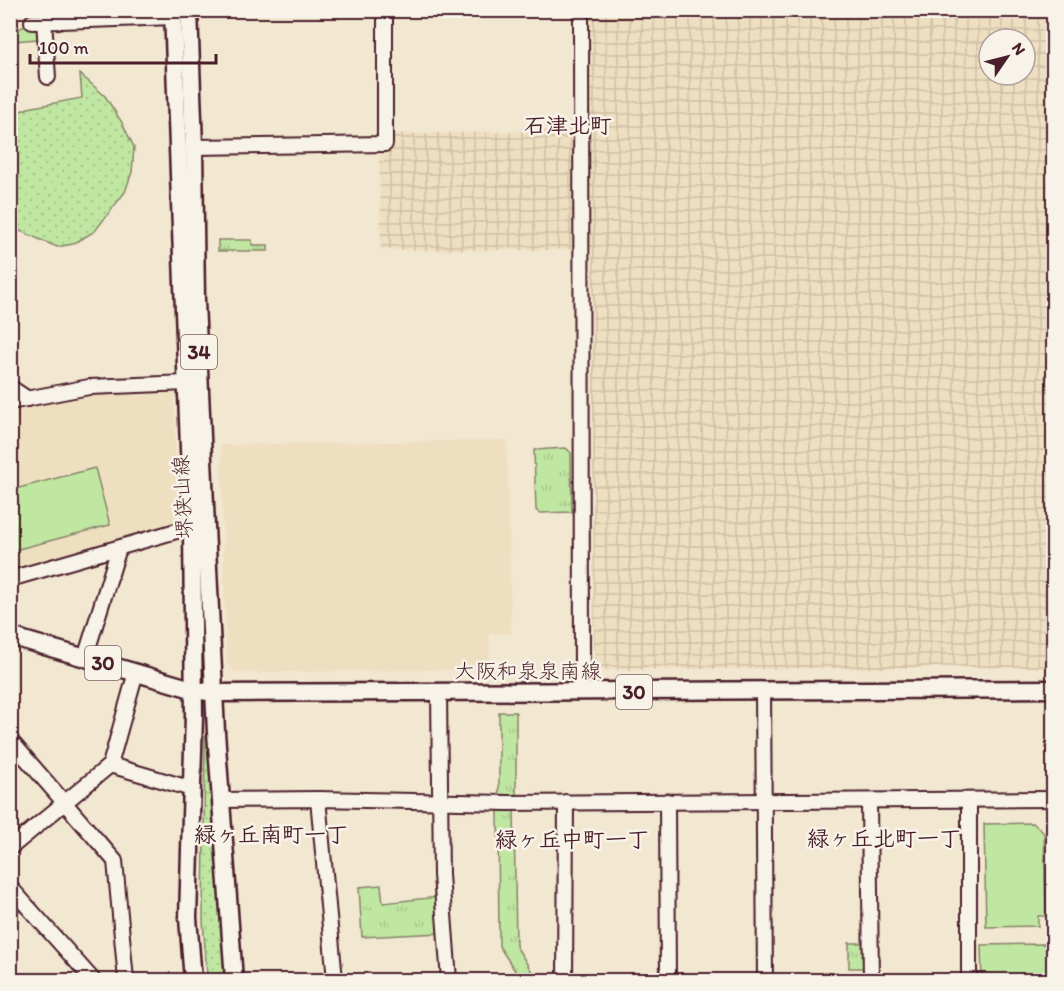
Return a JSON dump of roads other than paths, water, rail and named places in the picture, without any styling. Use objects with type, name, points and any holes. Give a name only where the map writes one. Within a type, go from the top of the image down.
[{"type":"main road","name":"堺狭山線","points":[[179,13],[194,147],[196,301],[215,693],[234,981]]},
{"type":"main road","name":"堺狭山線","points":[[179,13],[195,690],[188,918],[193,981]]},
{"type":"main road","name":"大阪和泉泉南線","points":[[10,636],[195,690],[215,693],[1053,689]]},
{"type":"street","points":[[194,147],[385,144],[385,10]]},
{"type":"street","points":[[581,10],[582,692]]},
{"type":"street","points":[[48,77],[38,21],[179,13]]},
{"type":"street","points":[[10,402],[89,387],[187,383]]},
{"type":"street","points":[[10,387],[28,399]]},
{"type":"street","points":[[10,579],[183,529],[192,530]]},
{"type":"street","points":[[85,658],[119,548]]},
{"type":"street","points":[[10,848],[110,765],[136,672]]},
{"type":"street","points":[[763,691],[765,981]]},
{"type":"street","points":[[439,692],[441,875],[449,981]]},
{"type":"street","points":[[10,740],[115,861],[126,981]]},
{"type":"street","points":[[110,765],[192,789]]},
{"type":"street","points":[[318,799],[335,981]]},
{"type":"street","points":[[222,800],[566,802],[1053,799]]},
{"type":"street","points":[[969,800],[969,981]]},
{"type":"street","points":[[668,801],[668,981]]},
{"type":"street","points":[[870,801],[871,981]]},
{"type":"street","points":[[565,981],[566,802]]},
{"type":"street","points":[[10,886],[93,981]]},
{"type":"district","name":"石津北町","points":[[568,125]]},
{"type":"district","name":"緑ヶ丘南町一丁","points":[[271,834]]},
{"type":"district","name":"緑ヶ丘北町一丁","points":[[884,838]]},
{"type":"district","name":"緑ヶ丘中町一丁","points":[[572,839]]}]
